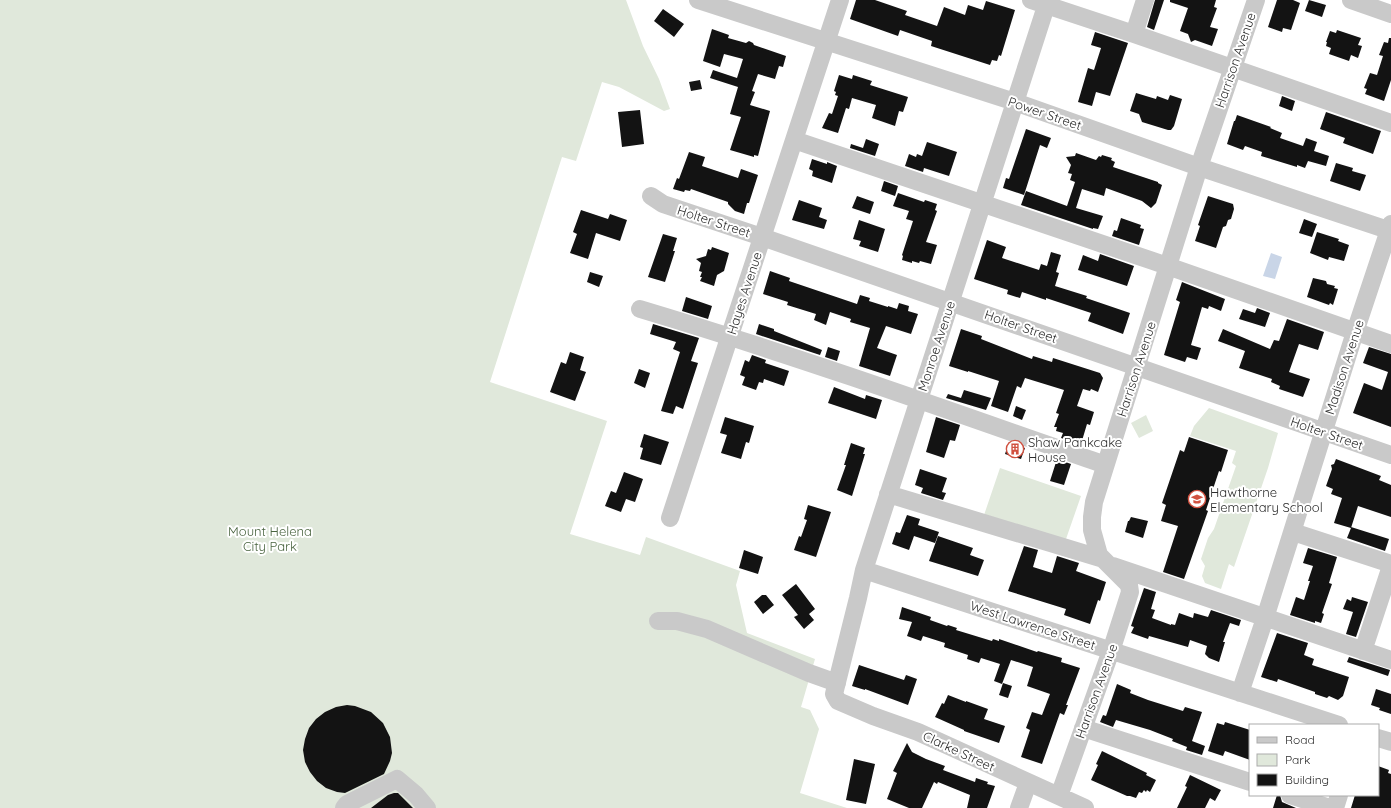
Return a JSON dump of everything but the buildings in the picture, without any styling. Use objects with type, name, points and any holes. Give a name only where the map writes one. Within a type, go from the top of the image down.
[{"type":"street","name":"Power Street","points":[[698,0],[1015,102],[1199,167],[1390,228]]},
{"type":"street","name":"Hayes Avenue","points":[[670,518],[840,0]]},
{"type":"street","points":[[1134,34],[1145,0]]},
{"type":"street","name":"Harrison Avenue","points":[[1059,796],[1111,651],[1130,592],[1129,585],[1099,555],[1092,530],[1094,502],[1199,167],[1256,0]]},
{"type":"street","points":[[1351,0],[1391,14]]},
{"type":"street","points":[[1042,2],[1391,123]]},
{"type":"street","name":"Monroe Avenue","points":[[835,689],[864,570],[1015,102],[1042,2]]},
{"type":"street","points":[[794,140],[1168,266],[1391,344]]},
{"type":"street","name":"Holter Street","points":[[652,196],[662,204],[762,237],[1391,455]]},
{"type":"street","name":"Madison Avenue","points":[[1240,693],[1293,532],[1355,332],[1390,228]]},
{"type":"street","points":[[640,309],[730,336],[918,399],[1105,465]]},
{"type":"street","points":[[888,494],[1106,562],[1265,618],[1391,660]]},
{"type":"street","points":[[1293,532],[1391,565],[1363,651]]},
{"type":"street","name":"West Lawrence Street","points":[[864,570],[1336,724]]},
{"type":"street","name":"Clarke Street","points":[[658,621],[677,621],[707,629],[809,673],[835,689],[838,701],[873,716],[918,732],[1085,808]]},
{"type":"street","points":[[1083,728],[1249,782]]},
{"type":"street","points":[[1379,738],[1391,742]]},
{"type":"street","points":[[344,808],[347,804],[398,779],[416,795],[427,808]]},
{"type":"street","points":[[1019,808],[1028,782]]},
{"type":"street","points":[[1293,796],[1330,808]]},
{"type":"street","points":[[1335,808],[1339,796]]},
{"type":"green space","name":"Mount Helena City Park","points":[[0,0],[626,0],[643,46],[659,79],[670,109],[664,111],[619,87],[602,82],[576,161],[562,157],[490,382],[607,421],[570,534],[640,555],[646,537],[740,571],[736,585],[747,633],[815,659],[801,707],[810,710],[819,729],[800,793],[847,808],[0,808]]},
{"type":"green space","points":[[1209,408],[1278,433],[1268,468],[1234,567],[1229,564],[1221,589],[1205,583],[1202,576],[1205,566],[1201,559],[1208,538],[1214,529],[1236,466],[1232,463],[1236,451],[1190,436],[1194,426]]},
{"type":"green space","points":[[1146,415],[1153,431],[1139,438],[1131,423]]},
{"type":"green space","points":[[1000,468],[1081,496],[1066,539],[983,518]]},
{"type":"water","points":[[1271,253],[1282,257],[1275,279],[1263,276]]},
{"type":"place","name":"Shaw Pankcake House","points":[[1015,449]]},
{"type":"place","name":"Hawthorne Elementary School","points":[[1197,499]]}]
